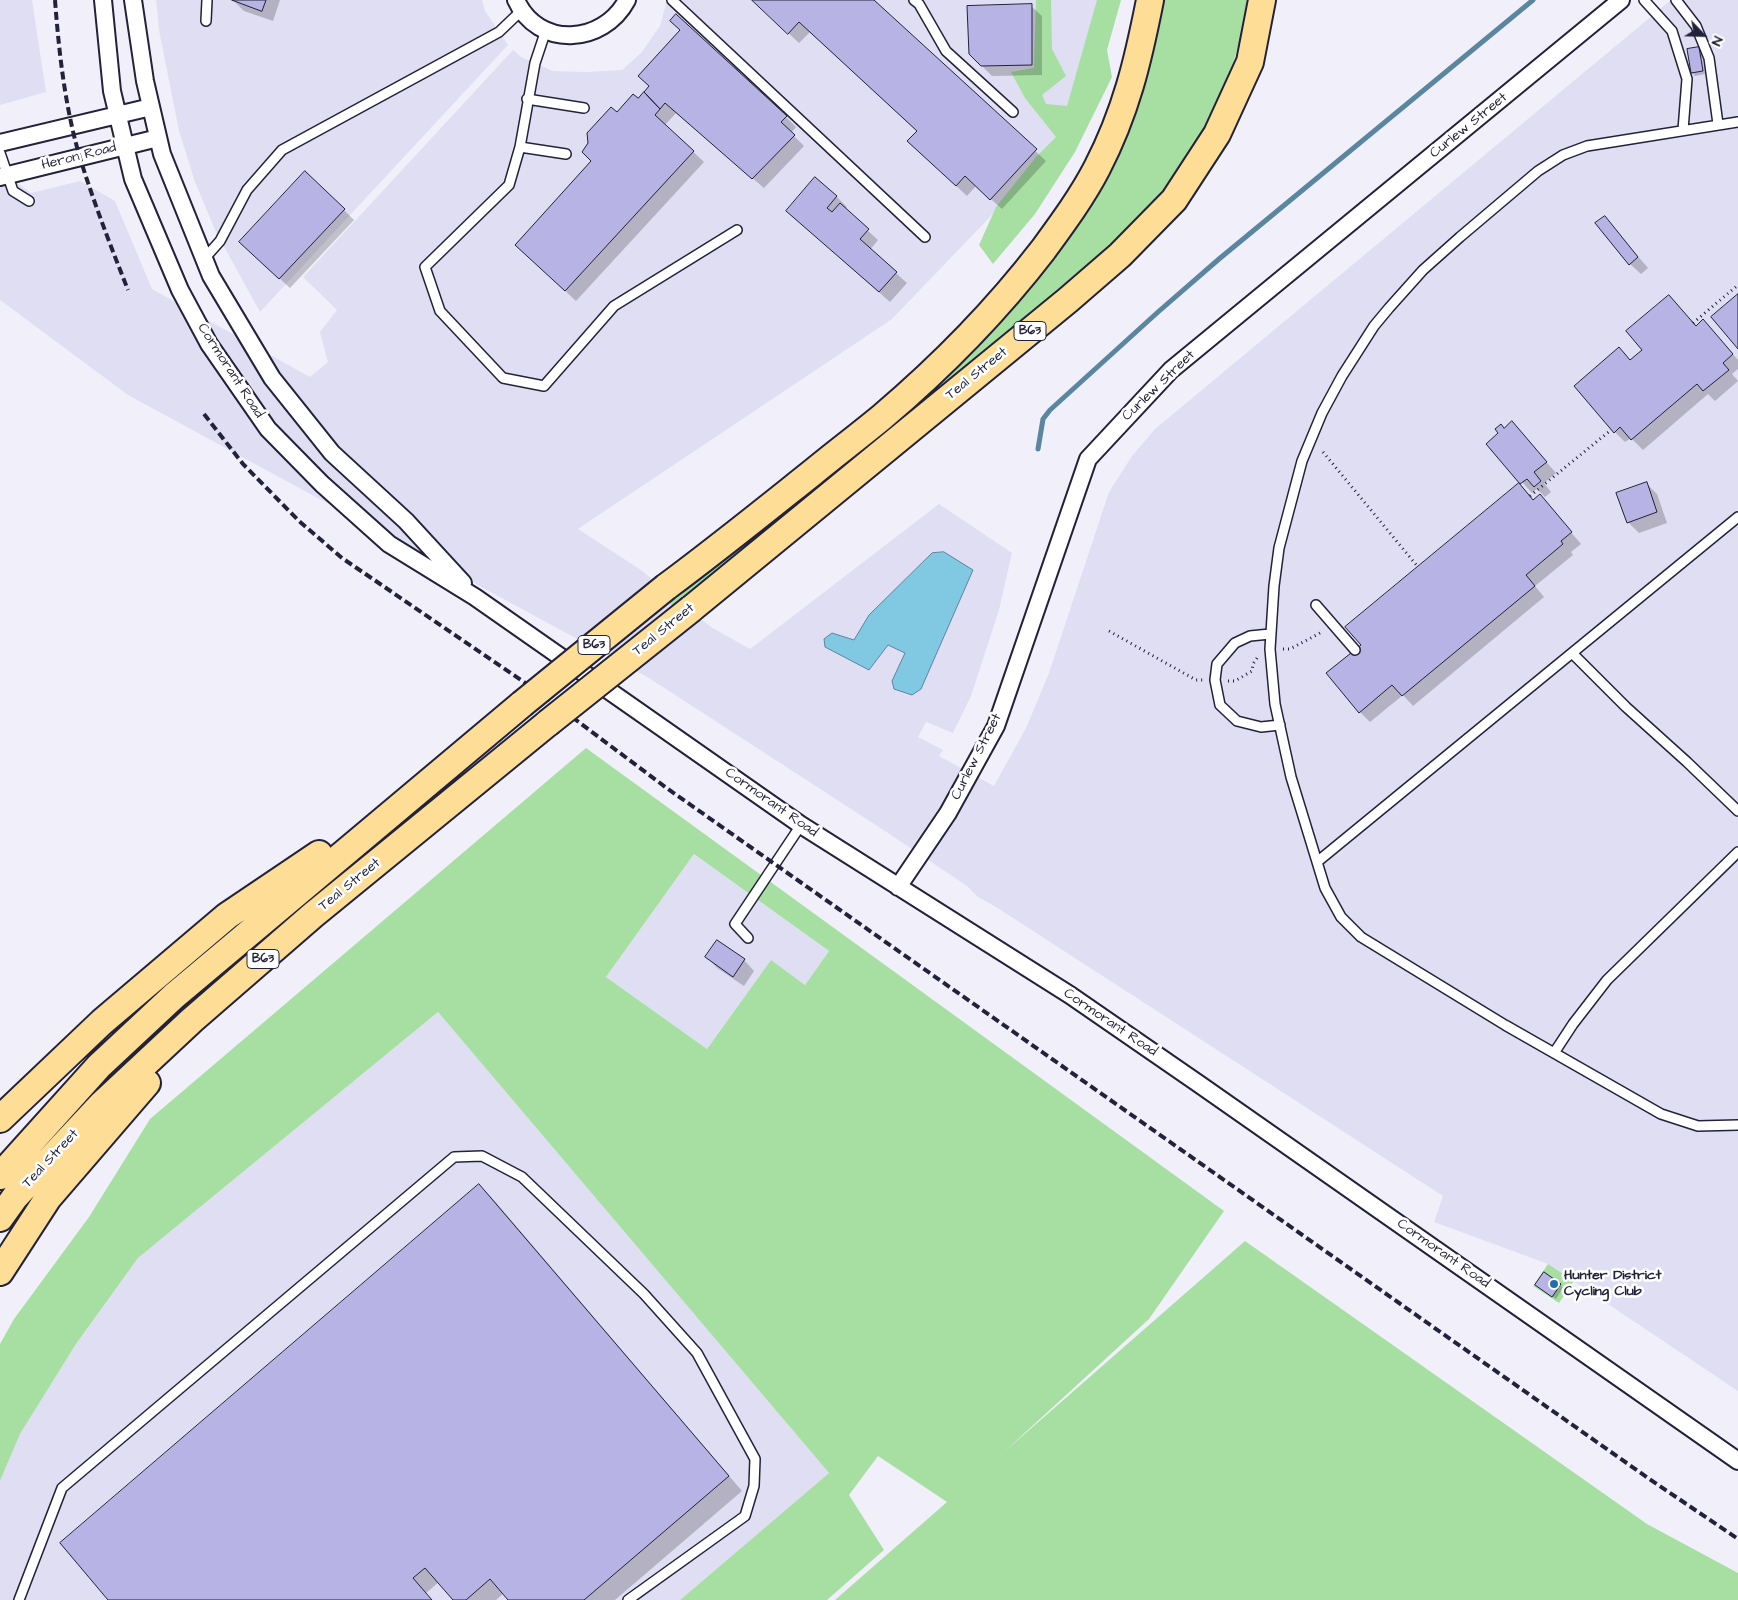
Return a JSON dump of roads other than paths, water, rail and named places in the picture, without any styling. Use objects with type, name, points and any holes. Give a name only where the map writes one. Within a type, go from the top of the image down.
[{"type":"main road","name":"Teal Street","points":[[0,1176],[99,1066],[174,996],[426,783],[666,587],[883,416],[942,363],[1030,266],[1081,195],[1097,168],[1112,137],[1128,96],[1138,60],[1150,0]]},
{"type":"main road","name":"Teal Street","points":[[0,1218],[15,1198],[102,1104],[192,1020],[313,915],[691,609],[1068,300],[1120,255],[1174,200],[1217,134],[1250,62],[1262,0]]},
{"type":"main road","points":[[0,1119],[102,1022],[227,916],[426,783]]},
{"type":"main road","points":[[0,1272],[48,1198],[146,1083],[313,915]]},
{"type":"street","name":"Cormorant Road","points":[[103,0],[112,91],[133,179],[180,290],[209,344],[268,429],[322,484],[389,544],[475,597],[801,825],[1070,995],[1738,1461]]},
{"type":"street","name":"Cormorant Road","points":[[133,0],[145,81],[162,154],[211,276],[272,378],[332,453],[406,521],[475,597]]},
{"type":"street","points":[[519,5],[532,22],[546,30],[567,36],[589,33],[602,27],[614,18],[627,0]]},
{"type":"street","name":"Curlew Street","points":[[898,887],[948,813],[996,726],[1088,459],[1171,370],[1621,0]]},
{"type":"street","points":[[0,143],[151,107]]},
{"type":"street","name":"Heron Road","points":[[3,176],[158,138]]},
{"type":"lane","points":[[206,21],[207,0]]},
{"type":"lane","points":[[672,0],[925,237]]},
{"type":"lane","points":[[1644,0],[1672,31],[1687,79],[1683,130]]},
{"type":"lane","points":[[1676,0],[1696,26],[1709,58],[1718,124]]},
{"type":"lane","points":[[918,1],[946,51],[1013,112]]},
{"type":"lane","points":[[204,258],[220,241],[247,190],[282,150],[499,32],[519,5]]},
{"type":"lane","points":[[546,30],[535,63],[527,99],[520,147],[509,184],[425,267],[440,311],[503,378],[544,386],[614,306],[737,230]]},
{"type":"lane","points":[[527,99],[584,108]]},
{"type":"lane","points":[[1738,122],[1587,146],[1563,155],[1538,171],[1423,270],[1374,326],[1342,376],[1322,413],[1302,461],[1279,548],[1270,634],[1275,704],[1291,777],[1325,888],[1340,917],[1361,937],[1505,1026],[1661,1114],[1698,1126],[1738,1125]]},
{"type":"lane","points":[[520,147],[566,154]]},
{"type":"lane","points":[[0,152],[3,176],[14,191],[29,201]]},
{"type":"lane","points":[[1316,862],[1738,517]]},
{"type":"lane","points":[[1316,605],[1355,650]]},
{"type":"lane","points":[[1270,634],[1250,636],[1235,643],[1217,664],[1215,680],[1220,705],[1237,721],[1261,727],[1280,725]]},
{"type":"lane","points":[[1572,653],[1626,708],[1687,762],[1738,811]]},
{"type":"lane","points":[[748,938],[735,924],[801,825]]},
{"type":"lane","points":[[1554,1053],[1573,1024],[1607,980],[1738,852]]},
{"type":"lane","points":[[19,1600],[62,1488],[454,1157],[482,1156],[522,1177],[651,1301],[697,1353],[756,1459],[754,1486],[745,1516],[628,1600]]},
{"type":"water","points":[[944,552],[973,570],[921,689],[912,695],[894,689],[892,681],[905,653],[888,645],[869,670],[825,647],[824,639],[832,633],[854,640],[869,615],[932,553]]},
{"type":"waterway","points":[[1038,449],[1043,419],[1050,410],[1158,312],[1219,259],[1533,0]]},
{"type":"railway","points":[[55,0],[63,80],[75,139],[97,208],[128,290]]},
{"type":"railway","points":[[204,414],[243,464],[299,521],[342,558],[540,693],[668,789],[1648,1478],[1738,1539]]},
{"type":"place","name":"Hunter District Cycling Club","points":[[1554,1284]]}]
